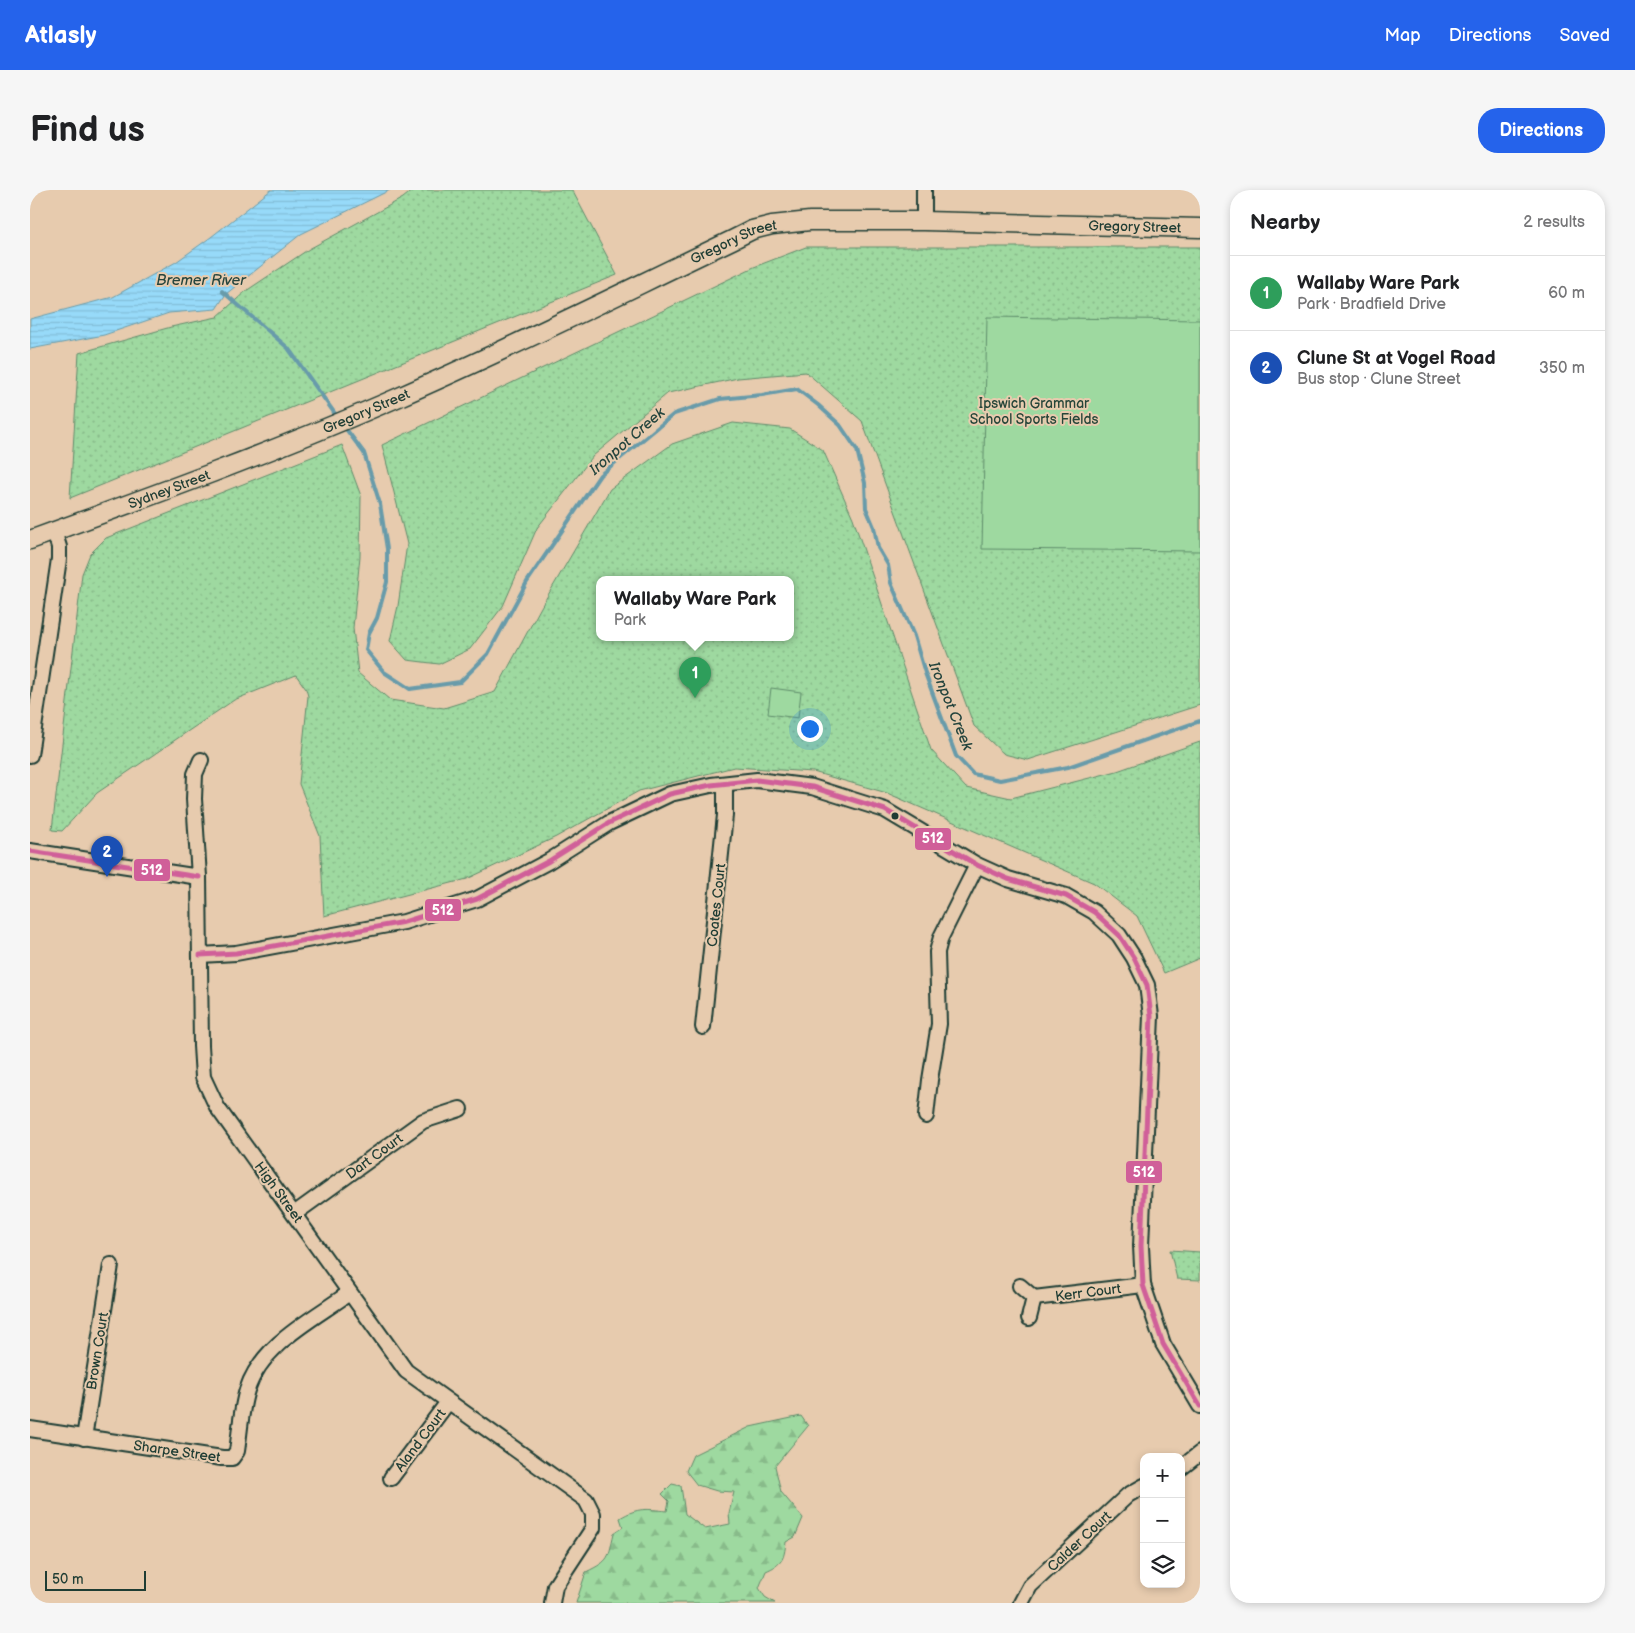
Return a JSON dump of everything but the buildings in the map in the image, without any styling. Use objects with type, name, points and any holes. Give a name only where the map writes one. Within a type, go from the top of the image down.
[{"type":"main road","name":"Gregory Street","points":[[306,436],[462,370],[752,230],[772,225],[810,221],[924,221],[1200,228]]},
{"type":"main road","name":"Sydney Street","points":[[30,540],[209,475],[306,436]]},
{"type":"street","points":[[924,190],[924,221]]},
{"type":"street","points":[[30,755],[59,559],[59,547],[54,531]]},
{"type":"street","name":"High Street","points":[[201,760],[195,774],[194,799],[199,877],[203,1077],[217,1107],[406,1371],[586,1500],[594,1514],[593,1528],[555,1586],[552,1603]]},
{"type":"street","points":[[200,955],[236,953],[404,922],[477,899],[549,861],[609,823],[670,794],[756,780],[812,787],[885,810],[977,865],[1008,879],[1066,896],[1094,912],[1119,935],[1145,980],[1151,1016],[1141,1246],[1143,1286],[1163,1344],[1200,1406]]},
{"type":"street","name":"Coates Court","points":[[703,1027],[725,814],[725,784]]},
{"type":"street","points":[[30,851],[199,877]]},
{"type":"street","points":[[926,1116],[939,1024],[937,952],[941,937],[977,865]]},
{"type":"street","name":"Dart Court","points":[[294,1214],[423,1121],[460,1109]]},
{"type":"street","name":"Brown Court","points":[[84,1438],[111,1265]]},
{"type":"street","points":[[1020,1286],[1034,1298],[1029,1318]]},
{"type":"street","name":"Kerr Court","points":[[1034,1298],[1143,1286]]},
{"type":"street","name":"Sharpe Street","points":[[30,1429],[232,1458],[237,1451],[247,1391],[257,1368],[275,1346],[349,1293]]},
{"type":"street","name":"Aland Court","points":[[391,1478],[448,1402]]},
{"type":"street","points":[[1185,1465],[1200,1453]]},
{"type":"street","name":"Calder Court","points":[[1021,1603],[1030,1586],[1128,1495],[1140,1488]]},
{"type":"green space","points":[[413,190],[572,190],[617,275],[70,498],[79,353],[171,327],[217,317],[246,291],[309,249],[403,198]]},
{"type":"green space","name":"Ipswich Grammar School Sports Fields","points":[[806,247],[1200,247],[1200,705],[1028,760],[1004,754],[974,726],[862,421],[806,372],[738,378],[668,393],[593,456],[537,528],[503,606],[470,649],[439,664],[407,660],[390,641],[398,606],[407,544],[382,445],[754,267]]},
{"type":"green space","points":[[987,317],[1200,320],[1200,551],[982,549]]},
{"type":"green space","points":[[733,423],[790,429],[823,450],[853,518],[931,750],[966,788],[1011,798],[1117,771],[1200,742],[1200,958],[1164,973],[1137,916],[1094,883],[887,793],[813,772],[734,767],[639,791],[556,837],[467,879],[324,916],[320,836],[299,784],[308,696],[306,689],[296,675],[234,700],[97,793],[62,831],[52,830],[82,574],[90,554],[106,538],[342,445],[361,496],[360,556],[353,628],[358,673],[390,700],[444,708],[495,692],[541,607],[610,489],[672,444]]},
{"type":"green space","points":[[771,688],[801,692],[798,718],[768,714]]},
{"type":"green space","points":[[1170,1250],[1200,1252],[1200,1280],[1177,1279]]},
{"type":"green space","points":[[801,1416],[808,1426],[775,1466],[781,1492],[803,1518],[795,1537],[786,1542],[781,1561],[766,1571],[759,1588],[765,1597],[775,1603],[576,1603],[586,1572],[604,1561],[609,1553],[614,1533],[623,1527],[620,1518],[632,1512],[643,1510],[667,1511],[669,1501],[662,1494],[672,1484],[681,1486],[685,1514],[705,1529],[730,1524],[729,1513],[734,1492],[717,1491],[697,1485],[686,1471],[693,1455],[750,1427]]},
{"type":"water","name":"Bremer River","points":[[271,190],[390,190],[301,234],[226,294],[216,309],[169,313],[104,335],[30,349],[30,319],[113,297],[176,262]]},
{"type":"waterway","name":"Ironpot Creek","points":[[222,291],[288,348],[338,418]]},
{"type":"waterway","name":"Ironpot Creek","points":[[343,425],[364,453],[380,504],[387,549],[387,582],[377,618],[369,633],[366,650],[384,672],[410,689],[460,682],[488,654],[527,582],[600,475],[674,414],[720,399],[797,389],[840,425],[857,450],[865,483],[866,508],[874,527],[878,548],[888,565],[891,583],[914,636],[925,673],[956,756],[973,774],[1000,780],[1068,767],[1200,721]]},
{"type":"transit line","name":"512","points":[[200,955],[236,953],[404,922],[477,899],[549,861],[609,823],[670,794],[711,785],[757,780],[812,787],[885,810],[977,865],[1008,879],[1066,896],[1094,912],[1119,935],[1134,958],[1147,985],[1151,1016],[1141,1246],[1143,1285],[1163,1344],[1200,1406]]},
{"type":"transit line","name":"512","points":[[30,851],[199,877]]},
{"type":"place","name":"Wallaby Ware Park","points":[[695,698]]},
{"type":"place","name":"Clune St at Vogel Road","points":[[107,877]]}]
